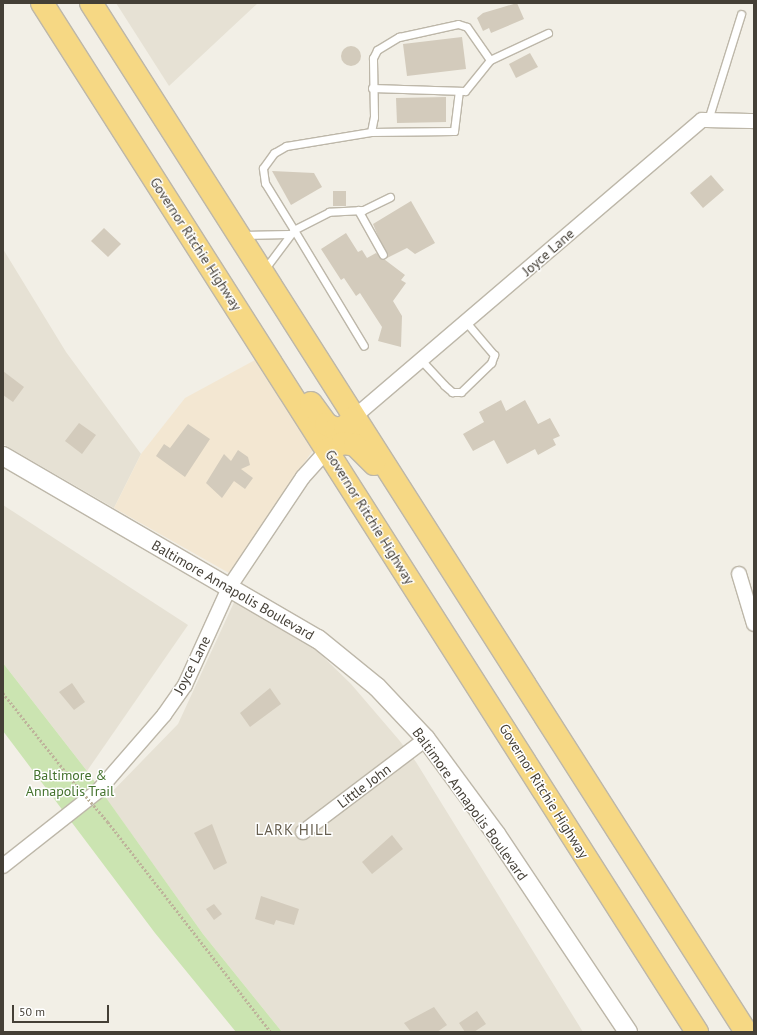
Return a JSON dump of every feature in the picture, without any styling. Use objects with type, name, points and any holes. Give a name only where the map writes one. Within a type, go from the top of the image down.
[{"type":"highway","name":"Governor Ritchie Highway","points":[[42,3],[697,1032]]},
{"type":"highway","points":[[91,3],[239,235],[353,418],[401,490],[746,1032]]},
{"type":"highway","points":[[259,344],[289,370],[326,424],[341,428],[353,418]]},
{"type":"highway","points":[[327,450],[344,443],[355,445],[401,490]]},
{"type":"street","name":"Joyce Lane","points":[[353,418],[702,120],[754,121]]},
{"type":"street","name":"Joyce Lane","points":[[3,866],[88,799],[164,715],[185,685],[230,586],[303,477],[327,450]]},
{"type":"street","name":"Baltimore Annapolis Boulevard","points":[[3,456],[108,520],[230,586],[318,639],[377,687],[426,739],[496,834],[628,1032]]},
{"type":"street","points":[[739,574],[754,624]]},
{"type":"street","name":"Little John","points":[[303,832],[426,739]]},
{"type":"lane","points":[[708,120],[741,14]]},
{"type":"lane","points":[[371,132],[374,117],[370,68],[377,50],[399,37],[444,25],[467,27],[490,60]]},
{"type":"lane","points":[[372,88],[444,88],[459,92],[470,86],[490,60],[548,33]]},
{"type":"lane","points":[[364,346],[292,232],[264,183],[262,175],[267,161],[286,146],[371,132],[454,131],[459,92]]},
{"type":"lane","points":[[262,272],[292,232],[329,212],[372,208],[390,197]]},
{"type":"lane","points":[[358,210],[383,255]]},
{"type":"lane","points":[[239,235],[292,232]]},
{"type":"lane","points":[[421,360],[452,392],[461,392],[491,363],[494,355],[466,322]]},
{"type":"path","points":[[3,693],[73,781],[108,822],[271,1032]]},
{"type":"shaded area","points":[[116,3],[258,3],[169,86]]},
{"type":"shaded area","points":[[3,249],[66,352],[141,454],[114,508],[3,444]]},
{"type":"shaded area","points":[[255,360],[313,450],[229,573],[114,508],[141,454],[185,398]]},
{"type":"shaded area","points":[[3,505],[188,625],[87,771],[3,663]]},
{"type":"shaded area","name":"LARK HILL","points":[[236,598],[308,642],[351,684],[399,740],[416,762],[583,1032],[282,1032],[203,934],[106,798],[178,724]]},
{"type":"green space","name":"Baltimore & Annapolis Trail","points":[[3,663],[87,771],[203,934],[282,1032],[236,1032],[155,933],[3,731]]},
{"type":"building","points":[[517,3],[524,19],[491,33],[489,28],[483,31],[477,18],[483,13]]},
{"type":"building","points":[[462,37],[466,69],[407,76],[403,44]]},
{"type":"building","points":[[347,46],[355,46],[361,52],[361,60],[355,66],[347,66],[341,60],[341,52]]},
{"type":"building","points":[[530,53],[538,67],[516,78],[509,64]]},
{"type":"building","points":[[446,97],[446,122],[397,123],[396,98]]},
{"type":"building","points":[[272,171],[314,173],[322,187],[291,205]]},
{"type":"building","points":[[711,175],[724,190],[703,208],[690,193]]},
{"type":"building","points":[[333,191],[346,191],[346,206],[333,206]]},
{"type":"building","points":[[411,201],[435,243],[415,254],[407,248],[387,258],[373,224]]},
{"type":"building","points":[[104,228],[121,244],[108,257],[91,241]]},
{"type":"building","points":[[346,233],[358,252],[362,250],[367,258],[376,253],[405,275],[401,280],[406,283],[393,301],[402,316],[401,347],[378,341],[382,327],[360,293],[356,296],[344,278],[341,280],[321,249]]},
{"type":"building","points":[[3,371],[24,387],[13,402],[3,395]]},
{"type":"building","points":[[501,400],[506,411],[525,400],[538,424],[550,418],[560,436],[553,439],[556,445],[538,455],[535,449],[507,464],[494,440],[473,451],[463,434],[484,422],[479,412]]},
{"type":"building","points":[[79,423],[96,435],[82,454],[65,441]]},
{"type":"building","points":[[188,424],[210,439],[185,477],[156,456],[164,444],[170,448]]},
{"type":"building","points":[[238,450],[248,457],[250,465],[241,469],[253,478],[245,489],[234,481],[222,498],[206,483],[224,454],[231,461]]},
{"type":"building","points":[[72,683],[85,702],[74,710],[59,692]]},
{"type":"building","points":[[270,688],[281,704],[250,727],[240,713]]},
{"type":"building","points":[[212,824],[227,863],[214,870],[194,833]]},
{"type":"building","points":[[392,835],[403,849],[372,874],[362,862]]},
{"type":"building","points":[[261,896],[299,909],[294,925],[276,920],[274,925],[255,919]]},
{"type":"building","points":[[214,904],[222,914],[214,920],[206,909]]},
{"type":"building","points":[[434,1007],[447,1025],[437,1032],[411,1032],[404,1023]]},
{"type":"building","points":[[477,1011],[486,1024],[474,1032],[465,1032],[459,1023]]},
{"type":"district","name":"LARK HILL","points":[[294,830]]}]
